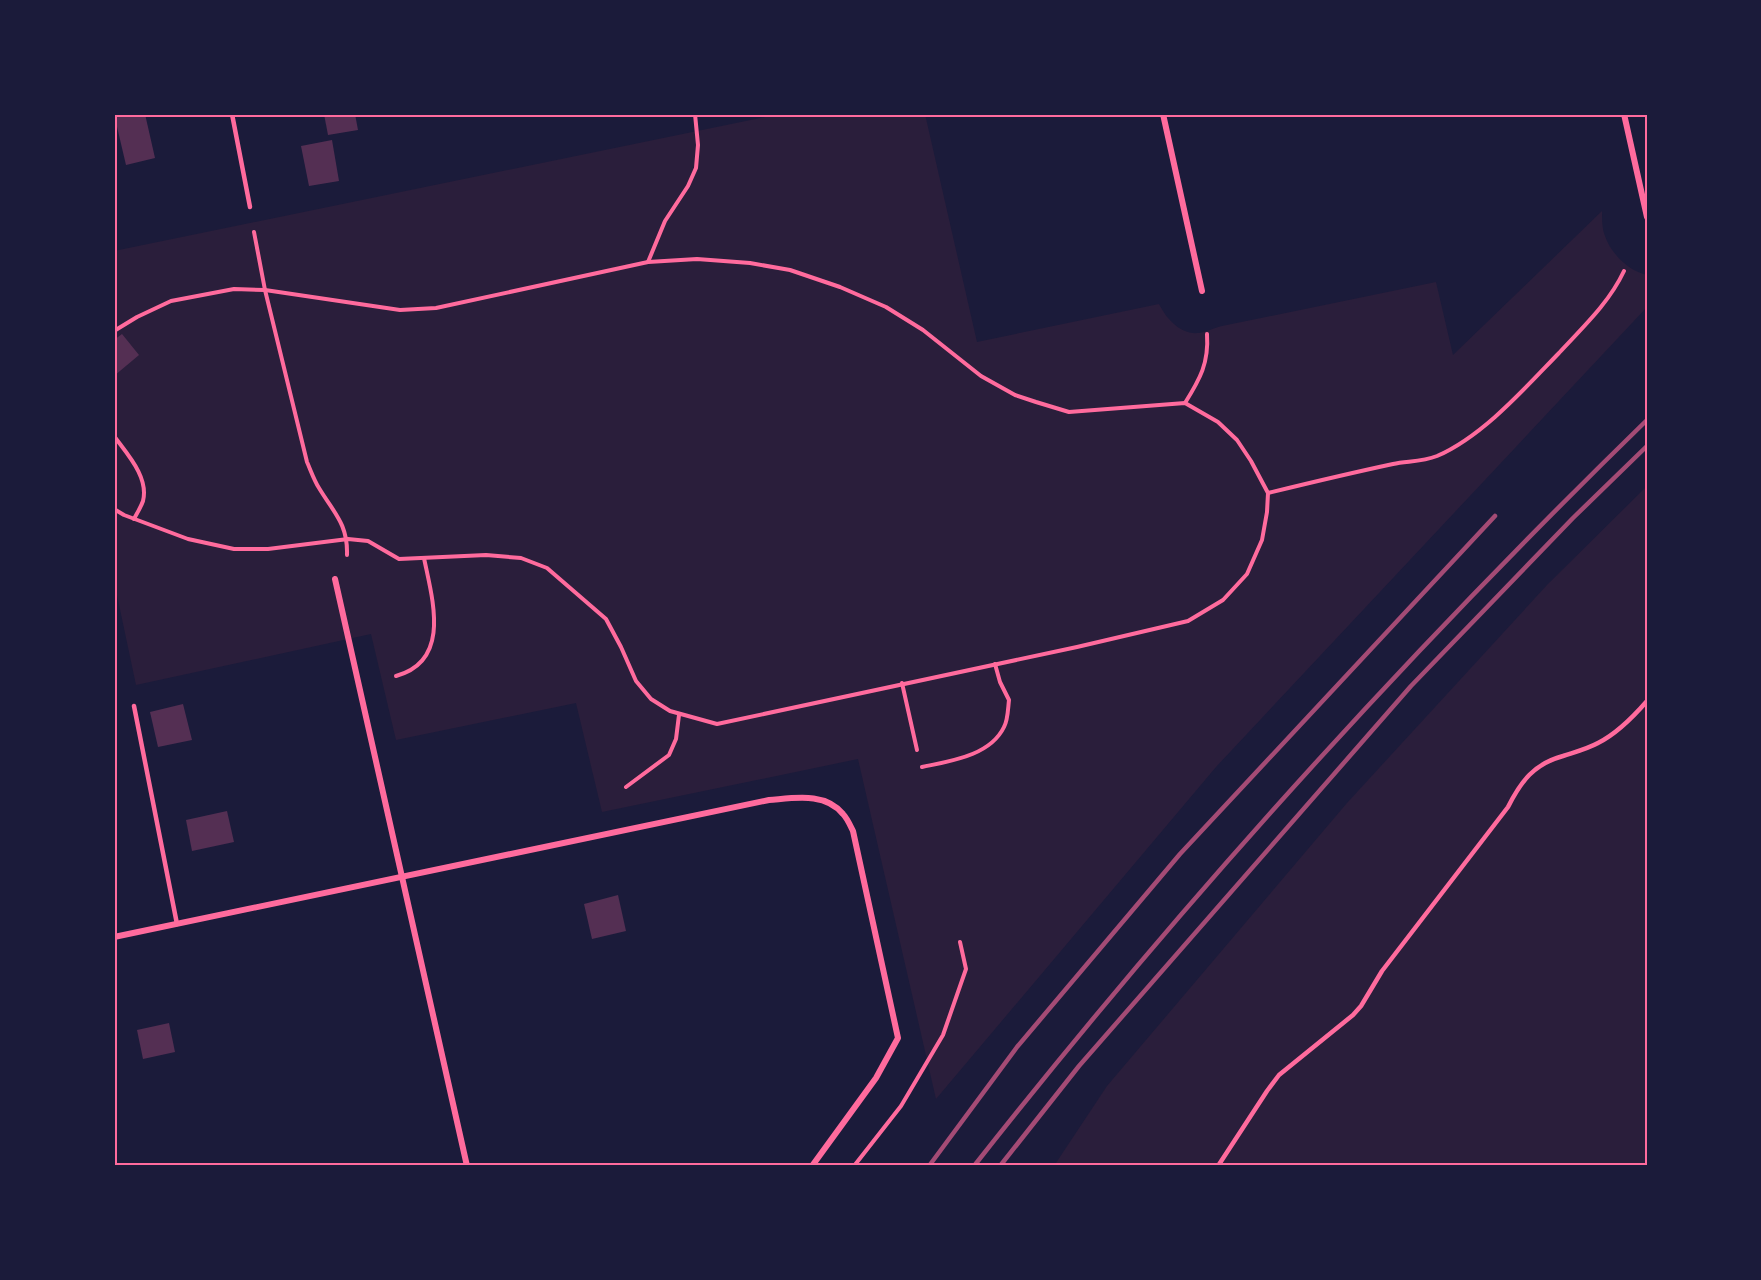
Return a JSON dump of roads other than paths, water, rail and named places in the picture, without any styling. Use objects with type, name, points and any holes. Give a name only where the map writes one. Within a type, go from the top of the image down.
[{"type":"street","points":[[1163,114],[1202,291]]},
{"type":"street","points":[[1624,114],[1647,217]]},
{"type":"street","points":[[335,579],[467,1166]]},
{"type":"street","points":[[114,938],[770,800],[806,798],[830,801],[845,815],[853,831],[898,1038],[876,1078],[812,1166]]},
{"type":"lane","points":[[232,114],[250,207]]},
{"type":"lane","points":[[1218,1166],[1279,1075],[1353,1016],[1361,1006],[1382,971],[1508,807],[1528,774],[1539,765],[1554,758],[1599,743],[1647,700]]},
{"type":"lane","points":[[134,706],[177,924]]},
{"type":"railway","points":[[974,1166],[1133,971],[1298,782],[1470,598],[1647,420]]},
{"type":"railway","points":[[1000,1166],[1079,1066],[1411,686],[1573,518],[1647,446]]},
{"type":"railway","points":[[929,1166],[1017,1047],[1180,854],[1495,516]]}]
